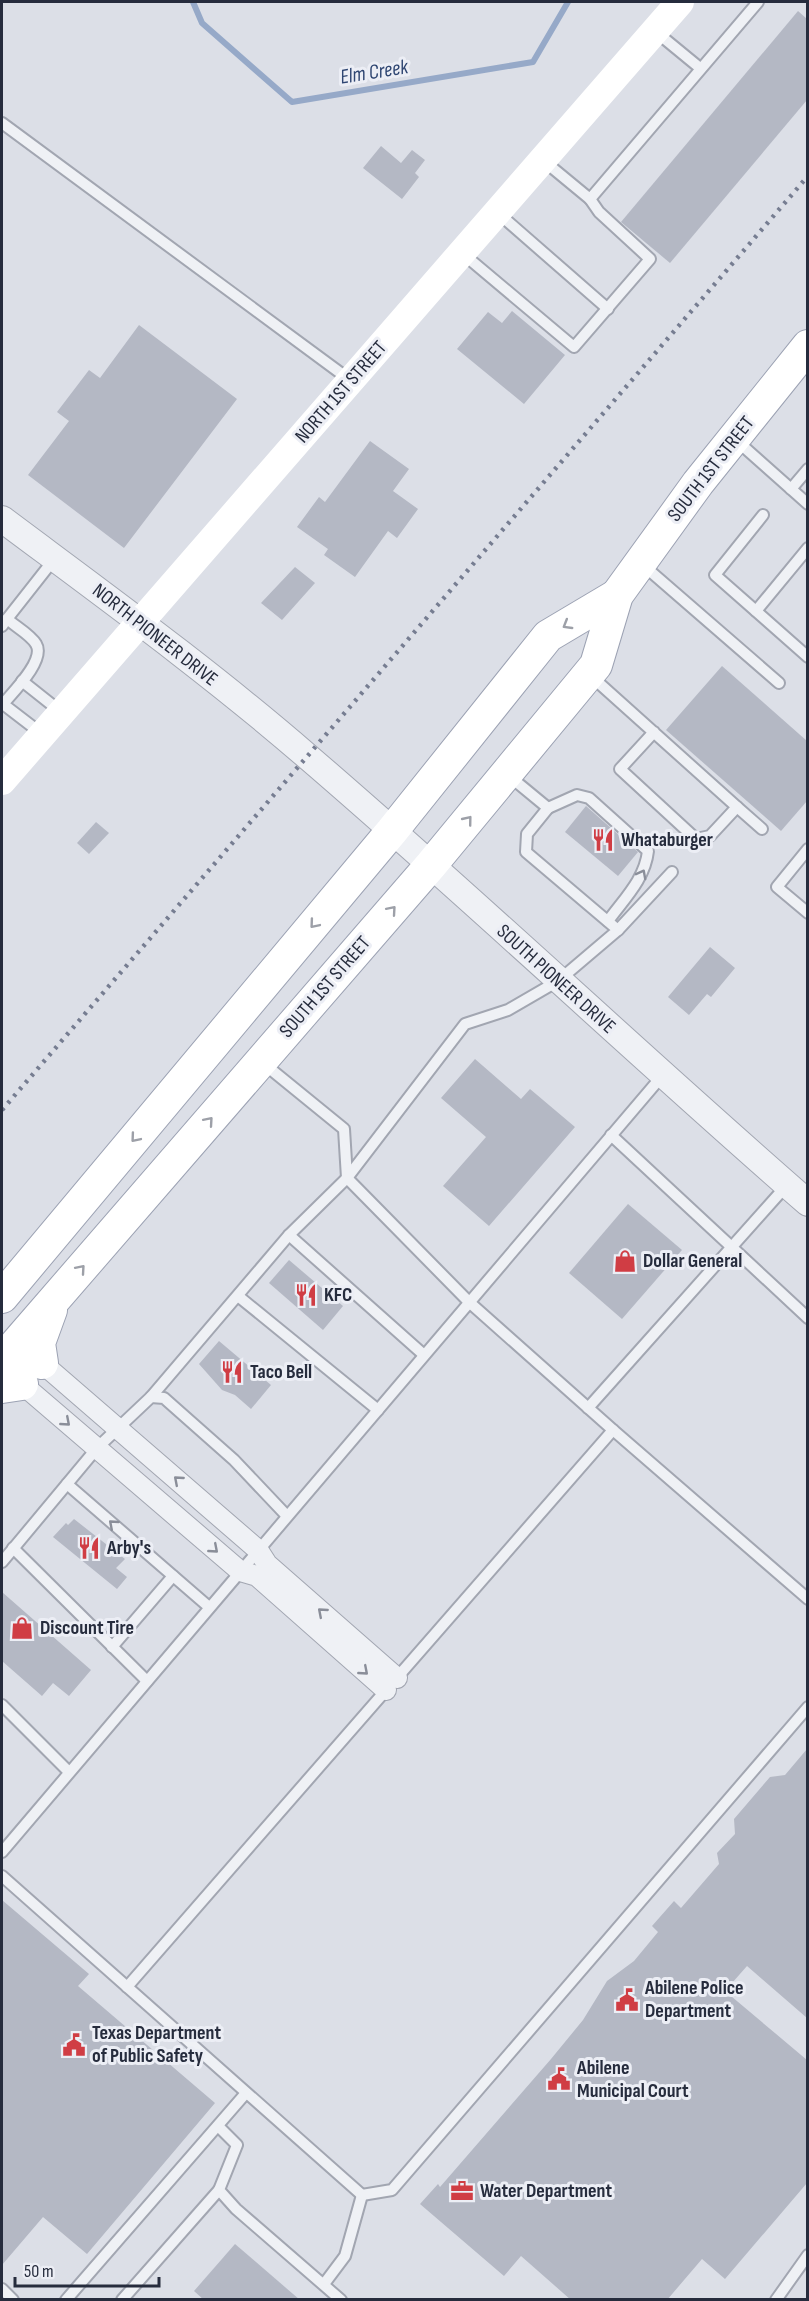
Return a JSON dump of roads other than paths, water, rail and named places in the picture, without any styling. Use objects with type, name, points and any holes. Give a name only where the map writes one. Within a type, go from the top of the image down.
[{"type":"main road","name":"NORTH 1ST STREET","points":[[2,781],[680,2]]},
{"type":"main road","name":"SOUTH 1ST STREET","points":[[9,1362],[56,1298],[431,865],[596,665],[617,595],[698,483],[807,346]]},
{"type":"main road","name":"SOUTH 1ST STREET","points":[[4,1300],[392,831],[548,636],[617,595]]},
{"type":"street","name":"NORTH PIONEER DRIVE","points":[[2,519],[140,621],[306,755]]},
{"type":"street","name":"SOUTH PIONEER DRIVE","points":[[306,755],[431,865],[662,1076],[807,1203]]},
{"type":"street","points":[[9,1362],[117,1427],[258,1550],[267,1564],[392,1684]]},
{"type":"street","points":[[9,1362],[97,1448],[240,1571],[257,1576],[392,1684]]},
{"type":"lane","points":[[590,199],[758,2]]},
{"type":"lane","points":[[655,30],[700,68]]},
{"type":"lane","points":[[2,123],[351,381]]},
{"type":"lane","points":[[462,253],[574,347],[608,309],[650,259],[599,212],[590,199],[543,160]]},
{"type":"lane","points":[[498,213],[608,309]]},
{"type":"lane","points":[[734,438],[807,504]]},
{"type":"lane","points":[[791,489],[807,470]]},
{"type":"lane","points":[[763,515],[716,575],[806,653]]},
{"type":"lane","points":[[756,611],[807,548]]},
{"type":"lane","points":[[42,734],[3,704],[35,664],[38,652],[36,644],[4,622],[55,558]]},
{"type":"lane","points":[[641,563],[779,683]]},
{"type":"lane","points":[[588,674],[762,829]]},
{"type":"lane","points":[[22,681],[61,712]]},
{"type":"lane","points":[[654,732],[621,769],[696,838],[710,836],[737,807]]},
{"type":"lane","points":[[506,774],[548,808]]},
{"type":"lane","points":[[608,921],[639,881],[647,866],[648,851],[589,798],[577,795],[548,808],[527,834],[526,852],[618,930]]},
{"type":"lane","points":[[807,849],[777,887],[807,914]]},
{"type":"lane","points":[[2,1562],[97,1448],[151,1397],[289,1235],[347,1178],[465,1024],[508,1010],[558,981],[618,930],[672,872]]},
{"type":"lane","points":[[261,1061],[344,1129],[347,1178],[469,1302],[807,1599]]},
{"type":"lane","points":[[2,1852],[662,1076]]},
{"type":"lane","points":[[611,1136],[807,1318]]},
{"type":"lane","points":[[588,1408],[787,1185]]},
{"type":"lane","points":[[289,1235],[424,1355]]},
{"type":"lane","points":[[238,1296],[378,1410]]},
{"type":"lane","points":[[151,1397],[164,1398],[234,1460],[287,1516]]},
{"type":"lane","points":[[127,1987],[614,1430]]},
{"type":"lane","points":[[67,1484],[209,1607]]},
{"type":"lane","points":[[13,1548],[147,1681]]},
{"type":"lane","points":[[112,1647],[173,1576]]},
{"type":"lane","points":[[2,1705],[69,1772]]},
{"type":"lane","points":[[362,2195],[392,2190],[807,1707]]},
{"type":"lane","points":[[2,1876],[362,2195]]},
{"type":"lane","points":[[66,2300],[246,2093]]},
{"type":"lane","points":[[122,2300],[219,2190],[237,2145],[218,2126]]},
{"type":"lane","points":[[219,2190],[236,2209],[341,2300]]},
{"type":"lane","points":[[324,2284],[345,2256],[362,2195]]},
{"type":"lane","points":[[776,2300],[807,2255]]},
{"type":"lane","points":[[2,2289],[13,2300]]},
{"type":"waterway","name":"Elm Creek","points":[[193,2],[202,23],[292,102],[533,62],[568,2]]},
{"type":"railway","points":[[2,1110],[808,176]]},
{"type":"place","name":"Whataburger","points":[[603,840]]},
{"type":"place","name":"Dollar General","points":[[625,1261]]},
{"type":"place","name":"KFC","points":[[306,1295]]},
{"type":"place","name":"Taco Bell","points":[[232,1372]]},
{"type":"place","name":"Arby's","points":[[89,1548]]},
{"type":"place","name":"Discount Tire","points":[[22,1628]]},
{"type":"place","name":"Abilene Police Department","points":[[627,2000]]},
{"type":"place","name":"Texas Department of Public Safety","points":[[74,2045]]},
{"type":"place","name":"Abilene Municipal Court","points":[[559,2079]]},
{"type":"place","name":"Water Department","points":[[462,2191]]}]
